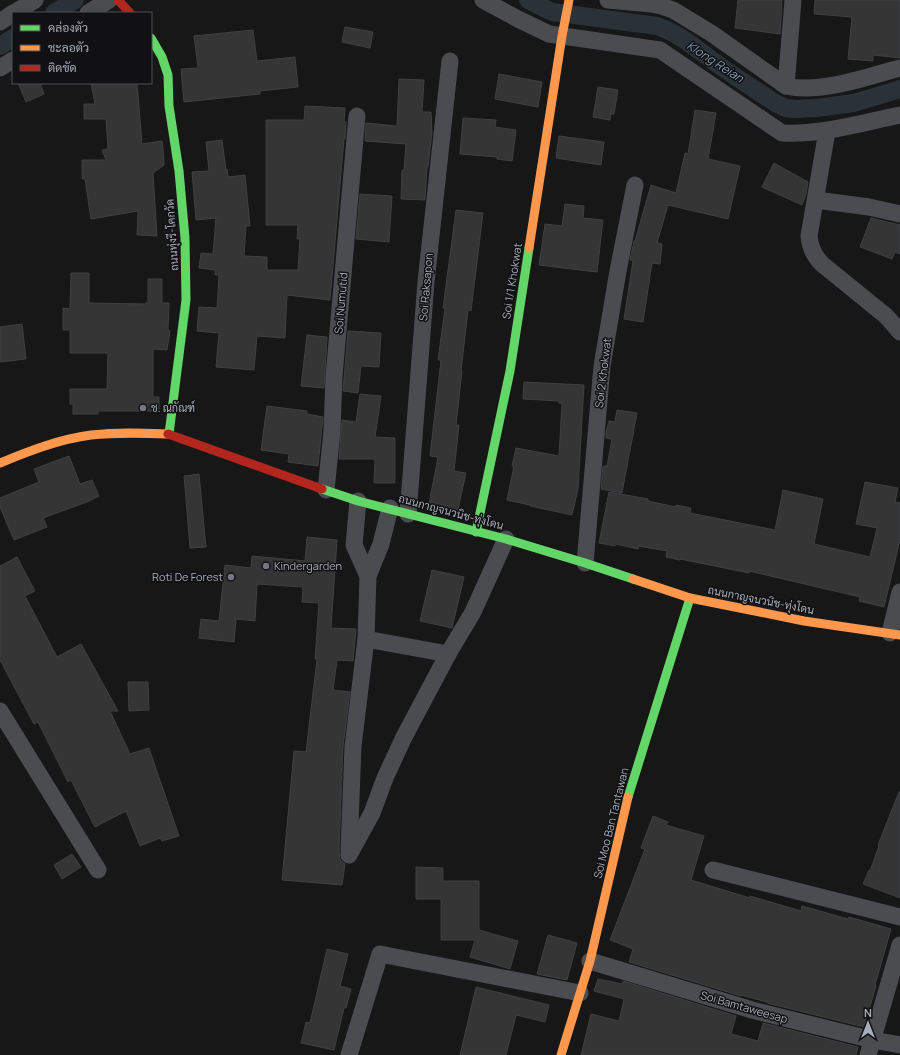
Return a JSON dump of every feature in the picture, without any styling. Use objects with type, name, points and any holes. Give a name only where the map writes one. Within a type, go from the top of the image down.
[{"type":"street","points":[[15,12],[35,0]]},
{"type":"street","points":[[90,12],[109,0]]},
{"type":"street","points":[[118,0],[129,12]]},
{"type":"street","points":[[483,0],[549,34],[563,34],[660,50],[782,133],[827,131],[900,115]]},
{"type":"street","name":"Soi 1/1 Khokwat","points":[[476,532],[510,371],[569,0]]},
{"type":"street","points":[[608,0],[650,4],[673,10],[711,33],[786,86],[797,88],[814,88],[837,84],[900,68]]},
{"type":"street","points":[[786,86],[793,0]]},
{"type":"street","points":[[0,22],[12,14]]},
{"type":"street","name":"ถนนทุ่งรี-โคกวัด","points":[[152,40],[162,57],[168,75],[169,106],[179,172],[185,238],[186,300],[169,434]]},
{"type":"street","points":[[0,68],[12,61]]},
{"type":"street","name":"Soi Raksapon","points":[[408,514],[426,282],[450,62]]},
{"type":"street","name":"Soi Numutid","points":[[326,490],[332,431],[334,376],[357,116]]},
{"type":"street","points":[[827,131],[809,236],[810,243],[816,257],[822,264],[886,316],[900,332]]},
{"type":"street","name":"Soi 2 Khokwat","points":[[585,563],[602,366],[618,271],[636,185]]},
{"type":"street","points":[[816,200],[869,207],[900,214]]},
{"type":"street","name":"ถนนกาญจนวนิช-ทุ่งโดน","points":[[0,463],[33,450],[69,439],[90,435],[129,432],[169,434],[358,501],[506,539],[585,563],[690,598],[804,620],[895,634]]},
{"type":"street","points":[[358,501],[354,545],[368,576]]},
{"type":"street","points":[[390,508],[381,544],[368,576],[366,639],[353,746],[349,855],[372,813],[404,737],[448,654],[473,612],[506,539]]},
{"type":"street","points":[[895,634],[900,592]]},
{"type":"street","name":"Soi Moo Ban Tantawan","points":[[561,1055],[590,961],[626,803],[690,598]]},
{"type":"street","points":[[366,639],[448,654]]},
{"type":"street","points":[[0,711],[98,870]]},
{"type":"street","points":[[714,870],[900,917]]},
{"type":"street","points":[[871,1048],[900,945]]},
{"type":"street","points":[[349,1055],[380,954],[580,993]]},
{"type":"street","name":"Soi Bamtaweesap","points":[[590,961],[871,1048],[900,1045]]},
{"type":"building","points":[[738,0],[782,0],[780,34],[735,28]]},
{"type":"building","points":[[815,0],[900,0],[900,58],[873,55],[873,61],[848,59],[852,17],[814,14]]},
{"type":"building","points":[[345,27],[373,32],[370,48],[342,42]]},
{"type":"building","points":[[253,30],[257,61],[295,57],[298,87],[260,91],[260,94],[184,102],[181,69],[198,68],[194,36]]},
{"type":"building","points":[[499,74],[542,82],[538,107],[495,99]]},
{"type":"building","points":[[399,79],[424,80],[422,112],[431,112],[432,133],[427,167],[425,200],[401,199],[402,170],[404,170],[406,144],[365,141],[366,123],[397,126]]},
{"type":"building","points":[[18,84],[40,84],[44,94],[26,102]]},
{"type":"building","points":[[91,84],[137,84],[142,144],[162,141],[164,165],[153,173],[157,236],[137,235],[138,211],[91,219],[85,179],[82,179],[82,160],[106,160],[102,150],[108,149],[106,119],[84,119],[84,104],[95,104]]},
{"type":"building","points":[[598,87],[618,90],[614,114],[611,114],[610,120],[593,117]]},
{"type":"building","points":[[305,106],[345,108],[345,139],[330,300],[287,295],[285,338],[257,336],[254,370],[216,367],[219,333],[197,331],[199,307],[217,308],[219,275],[215,275],[215,270],[199,268],[201,253],[213,254],[216,218],[196,220],[192,172],[209,171],[206,142],[222,140],[228,177],[245,175],[250,226],[246,226],[244,256],[267,257],[267,270],[298,270],[300,239],[297,239],[298,225],[266,225],[266,120],[304,120]]},
{"type":"building","points":[[695,110],[716,113],[708,159],[740,166],[728,219],[668,205],[657,243],[662,244],[660,264],[652,263],[643,322],[624,319],[633,261],[630,260],[634,241],[651,185],[676,193],[685,153],[688,154]]},
{"type":"building","points":[[463,118],[496,120],[495,127],[516,130],[512,161],[497,159],[497,157],[460,154]]},
{"type":"building","points":[[559,136],[604,142],[601,165],[556,158]]},
{"type":"building","points":[[774,163],[808,182],[802,205],[762,187]]},
{"type":"building","points":[[360,194],[392,196],[389,242],[356,239]]},
{"type":"building","points":[[565,204],[584,206],[583,218],[603,220],[597,272],[539,265],[545,224],[562,226]]},
{"type":"building","points":[[456,210],[483,213],[471,311],[468,310],[456,425],[459,425],[454,471],[466,473],[458,510],[429,504],[438,457],[430,456],[441,360],[438,360],[445,308],[443,308]]},
{"type":"building","points":[[871,218],[900,225],[900,254],[895,252],[892,259],[860,247]]},
{"type":"building","points":[[71,273],[89,273],[89,303],[146,304],[148,303],[148,279],[162,279],[162,303],[169,303],[168,330],[170,331],[167,350],[153,349],[153,397],[159,397],[159,411],[98,411],[98,414],[73,414],[73,404],[70,404],[70,389],[107,389],[108,353],[70,353],[70,330],[63,330],[63,308],[70,309]]},
{"type":"building","points":[[22,324],[26,359],[0,362],[0,327]]},
{"type":"building","points":[[348,331],[381,333],[379,367],[361,366],[358,393],[343,391]]},
{"type":"building","points":[[307,335],[327,337],[324,388],[301,386]]},
{"type":"building","points":[[524,382],[584,385],[578,489],[572,515],[507,500],[516,448],[559,456],[562,403],[559,403],[559,401],[523,399]]},
{"type":"building","points":[[360,394],[381,396],[375,437],[395,438],[395,483],[374,483],[375,459],[339,459],[342,420],[356,422]]},
{"type":"building","points":[[267,406],[307,411],[307,414],[323,417],[318,466],[288,462],[289,454],[261,450]]},
{"type":"building","points":[[617,410],[637,413],[622,493],[601,489],[603,466],[607,466],[612,439],[606,438],[606,433],[609,421],[615,422]]},
{"type":"building","points":[[69,456],[80,484],[92,480],[99,496],[43,518],[47,527],[14,540],[0,507],[0,498],[39,482],[34,469]]},
{"type":"building","points":[[199,474],[206,547],[190,548],[184,476]]},
{"type":"building","points":[[865,482],[898,488],[895,502],[900,503],[900,540],[884,607],[859,601],[860,597],[749,571],[749,573],[666,557],[667,551],[639,546],[638,549],[616,544],[615,546],[599,543],[609,492],[648,499],[648,501],[676,507],[676,505],[691,508],[690,513],[775,530],[783,490],[823,499],[814,544],[870,557],[877,528],[856,524]]},
{"type":"building","points":[[307,537],[337,540],[331,628],[356,629],[353,661],[337,660],[333,690],[350,692],[343,746],[339,851],[340,860],[345,864],[342,885],[282,880],[294,751],[306,752],[317,659],[315,659],[319,603],[302,602],[303,587],[257,584],[255,621],[236,619],[234,642],[199,638],[201,619],[219,621],[225,565],[251,568],[252,556],[305,561]]},
{"type":"building","points":[[17,557],[35,591],[25,596],[57,657],[81,644],[118,711],[110,711],[130,754],[149,748],[179,836],[162,841],[160,838],[140,846],[126,811],[95,827],[71,780],[68,782],[38,722],[34,724],[0,660],[0,566]]},
{"type":"building","points":[[432,570],[464,577],[452,628],[420,621]]},
{"type":"building","points":[[128,682],[148,682],[149,710],[129,711]]},
{"type":"building","points":[[899,792],[900,898],[863,884],[869,870],[870,871],[879,846],[878,845]]},
{"type":"building","points":[[653,816],[668,822],[666,825],[704,836],[691,880],[750,898],[750,896],[801,911],[802,906],[891,929],[864,1027],[741,996],[629,962],[633,949],[610,940],[645,849],[641,848]]},
{"type":"building","points":[[72,854],[81,867],[62,879],[54,865]]},
{"type":"building","points":[[416,867],[443,868],[443,881],[479,881],[479,930],[518,941],[510,969],[470,957],[475,940],[441,940],[441,899],[416,899]]},
{"type":"building","points":[[548,935],[577,943],[567,980],[537,974]]},
{"type":"building","points":[[327,949],[348,954],[340,986],[351,989],[346,1008],[344,1008],[334,1050],[301,1043],[306,1022],[310,1023]]},
{"type":"building","points":[[598,979],[622,984],[623,981],[736,1016],[731,1034],[758,1041],[763,1023],[858,1047],[856,1055],[581,1055],[591,1014],[619,1021],[624,999],[594,991]]},
{"type":"building","points":[[476,987],[549,1005],[545,1022],[516,1015],[506,1055],[460,1055]]},
{"type":"waterway","name":"Klong Reian","points":[[56,12],[75,0]]},
{"type":"waterway","name":"Klong Reian","points":[[528,0],[552,12],[657,26],[666,29],[682,38],[763,95],[786,108],[816,108],[854,103],[900,89]]},
{"type":"waterway","name":"Klong Reian","points":[[0,46],[12,39]]},
{"type":"traffic: fast","points":[[152,40],[162,57],[168,75],[169,106],[179,171],[185,238],[186,300],[169,434]]},
{"type":"traffic: fast","points":[[476,532],[510,371],[529,248]]},
{"type":"traffic: fast","points":[[322,489],[358,501],[506,539],[633,579]]},
{"type":"traffic: fast","points":[[628,797],[690,598]]},
{"type":"traffic: slow","points":[[529,248],[569,0]]},
{"type":"traffic: slow","points":[[0,463],[45,446],[79,437],[120,433],[168,434]]},
{"type":"traffic: slow","points":[[633,579],[690,598],[804,621],[900,635]]},
{"type":"traffic: slow","points":[[561,1055],[590,961],[628,797]]},
{"type":"traffic: jam","points":[[118,0],[129,12]]},
{"type":"traffic: jam","points":[[168,434],[322,489]]},
{"type":"place","name":"ช. ณกัณฑ์","points":[[143,408]]},
{"type":"place","name":"Kindergarden","points":[[266,566]]},
{"type":"place","name":"Roti De Forest","points":[[231,577]]}]
